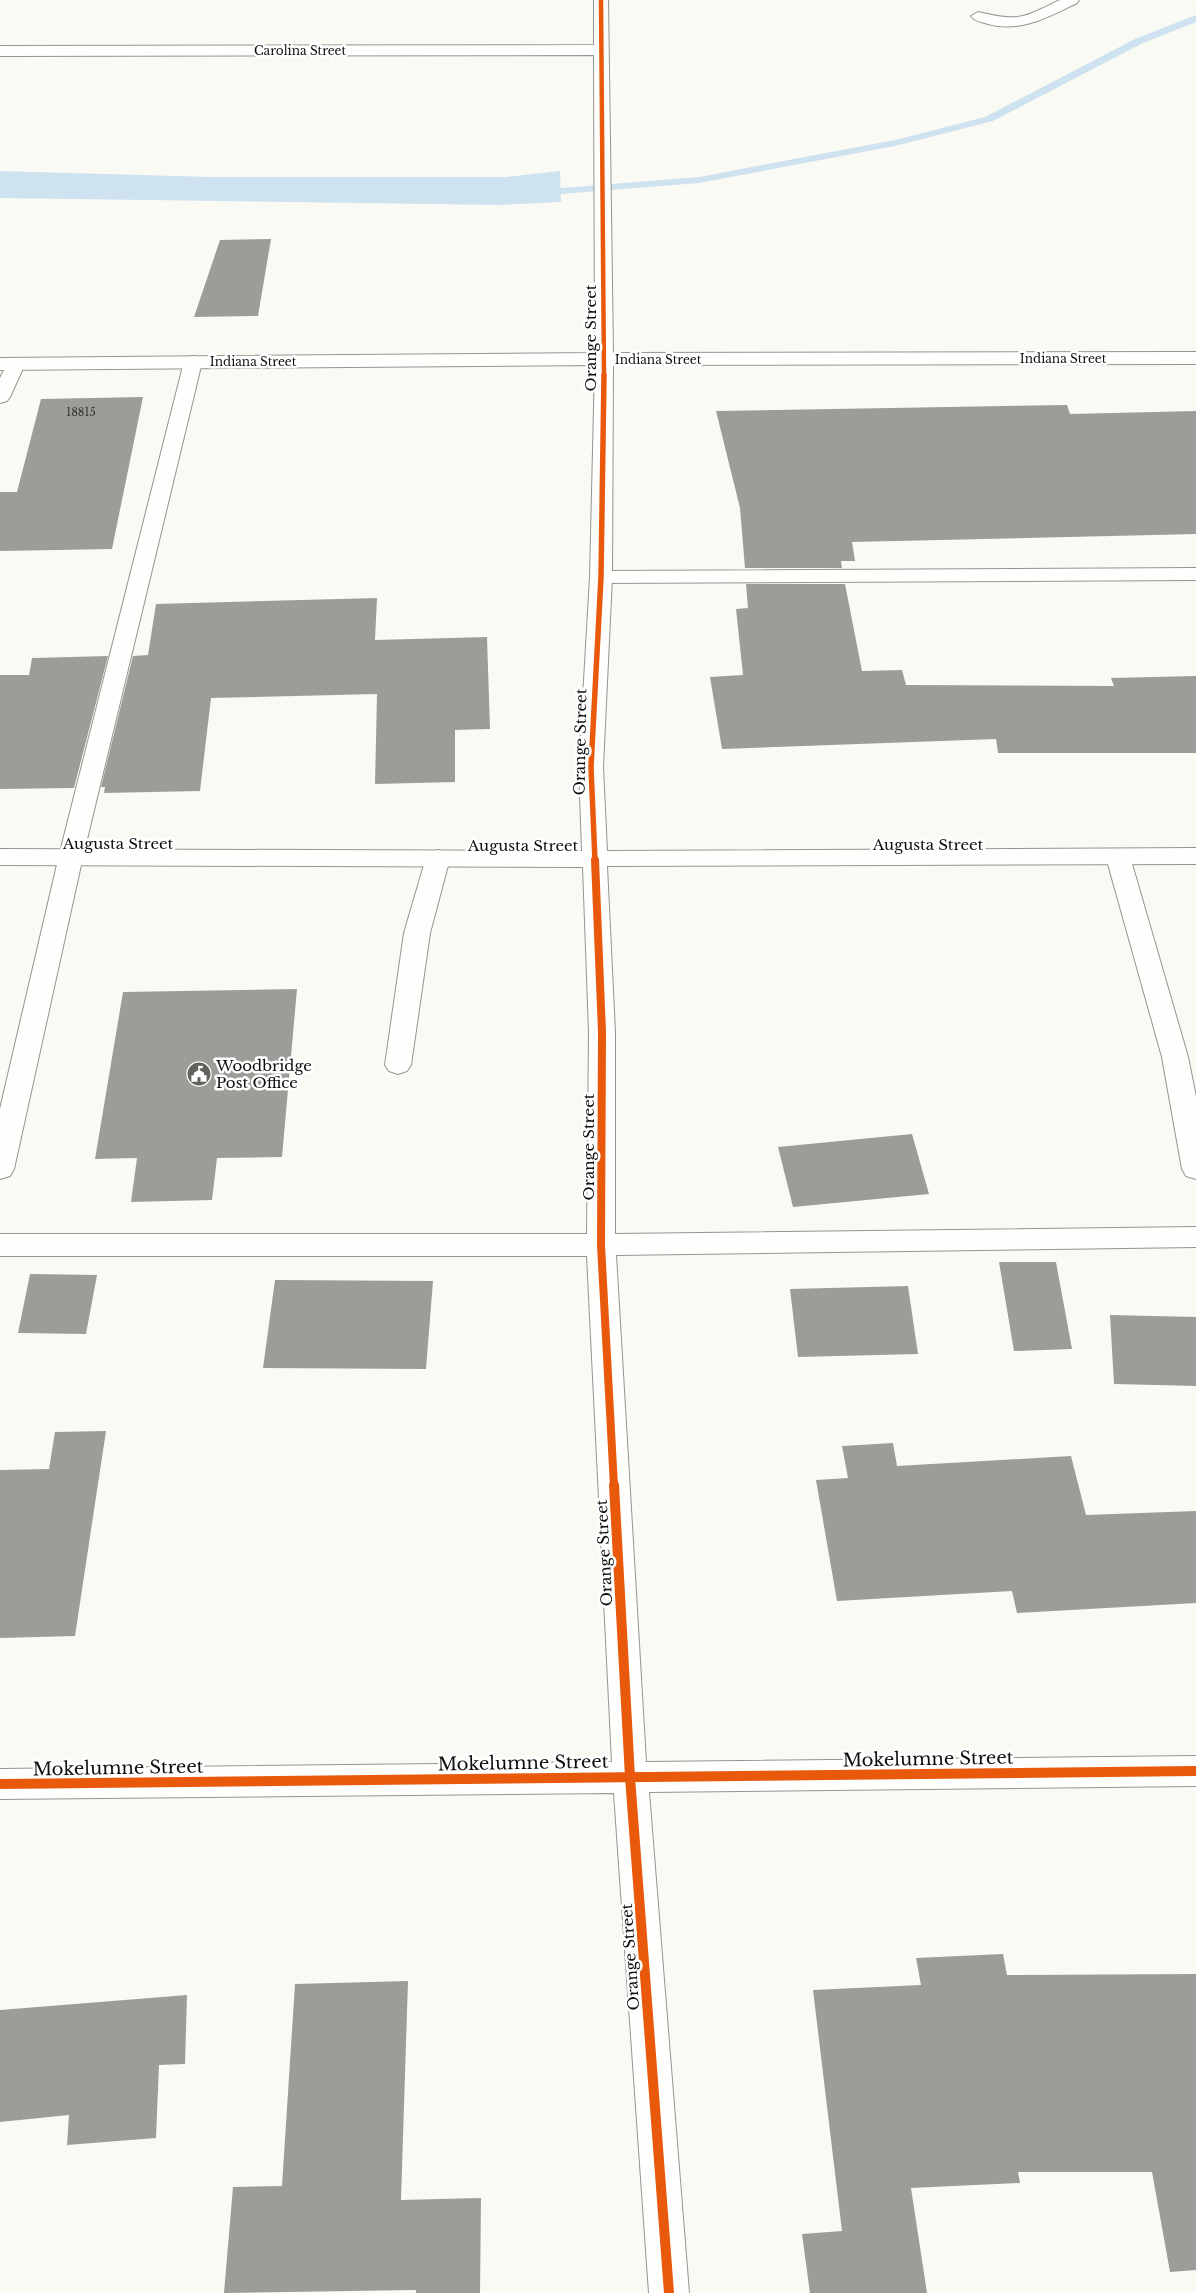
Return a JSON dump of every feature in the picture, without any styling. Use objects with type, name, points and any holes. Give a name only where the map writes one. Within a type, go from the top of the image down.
[{"type":"street","name":"Orange Street","points":[[601,0],[604,359],[601,577],[591,767],[602,1032],[601,1245],[630,1777],[669,2293]]},
{"type":"street","points":[[978,16],[1005,24],[1017,24],[1026,22],[1072,0]]},
{"type":"street","name":"Carolina Street","points":[[0,51],[601,50]]},
{"type":"street","name":"Indiana Street","points":[[8,364],[604,359],[1196,358]]},
{"type":"street","points":[[0,1169],[71,856],[193,362]]},
{"type":"street","points":[[0,398],[8,364]]},
{"type":"street","points":[[601,577],[1196,574]]},
{"type":"street","name":"Augusta Street","points":[[0,857],[594,859],[1196,856]]},
{"type":"street","points":[[1118,857],[1175,1057],[1196,1169]]},
{"type":"street","points":[[398,1065],[417,933],[438,858]]},
{"type":"street","points":[[0,1245],[601,1245],[1196,1237]]},
{"type":"street","name":"Mokelumne Street","points":[[0,1784],[1196,1771]]},
{"type":"water","points":[[0,171],[211,177],[506,177],[560,171],[561,202],[500,205],[0,198]]},
{"type":"building","points":[[271,239],[258,316],[194,317],[220,240]]},
{"type":"building","points":[[143,397],[112,549],[0,551],[0,492],[17,492],[41,399]]},
{"type":"building","points":[[1067,405],[1070,414],[1196,411],[1196,534],[852,542],[855,561],[841,561],[842,568],[745,568],[740,508],[716,411]]},
{"type":"building","points":[[746,584],[845,584],[862,671],[902,670],[906,685],[1114,686],[1111,678],[1196,676],[1196,753],[998,753],[996,739],[722,749],[710,677],[743,675],[736,609],[748,608]]},
{"type":"building","points":[[377,598],[375,640],[487,637],[490,729],[455,730],[455,782],[375,784],[377,694],[211,698],[200,791],[104,793],[105,787],[101,787],[133,656],[148,655],[156,604]]},
{"type":"building","points":[[108,656],[74,788],[0,789],[0,675],[29,675],[32,658]]},
{"type":"building","name":"Woodbridge Post Office","points":[[297,989],[282,1157],[217,1158],[212,1200],[131,1202],[137,1158],[95,1159],[123,992]]},
{"type":"building","points":[[912,1134],[929,1194],[793,1207],[778,1147]]},
{"type":"building","points":[[999,1262],[1056,1262],[1072,1349],[1014,1351]]},
{"type":"building","points":[[30,1274],[97,1275],[86,1334],[18,1333]]},
{"type":"building","points":[[275,1280],[433,1281],[426,1369],[263,1368]]},
{"type":"building","points":[[908,1286],[918,1354],[798,1357],[790,1289]]},
{"type":"building","points":[[1110,1315],[1196,1317],[1196,1386],[1114,1384]]},
{"type":"building","points":[[106,1431],[75,1636],[0,1638],[0,1470],[49,1469],[55,1432]]},
{"type":"building","points":[[893,1443],[897,1466],[1071,1456],[1086,1515],[1196,1511],[1196,1603],[1017,1613],[1012,1591],[837,1601],[816,1480],[848,1478],[842,1446]]},
{"type":"building","points":[[1003,1954],[1007,1975],[1196,1974],[1196,2270],[1170,2272],[1152,2172],[1018,2172],[1020,2183],[911,2188],[927,2293],[810,2293],[802,2234],[842,2231],[813,1990],[921,1985],[916,1958]]},
{"type":"building","points":[[408,1981],[401,2200],[481,2198],[480,2293],[416,2293],[416,2290],[224,2293],[233,2187],[282,2186],[295,1984]]},
{"type":"building","points":[[187,1995],[185,2064],[159,2065],[156,2138],[67,2145],[69,2115],[0,2122],[0,2010]]},
{"type":"waterway","points":[[536,193],[699,180],[895,143],[989,119],[1139,41],[1196,18]]},
{"type":"cycle path","points":[[601,0],[604,359],[601,577],[591,767],[602,1032],[601,1245],[630,1777],[669,2293]]},
{"type":"cycle path","points":[[0,1784],[1196,1771]]},
{"type":"place","name":"Woodbridge Post Office","points":[[199,1074]]}]
